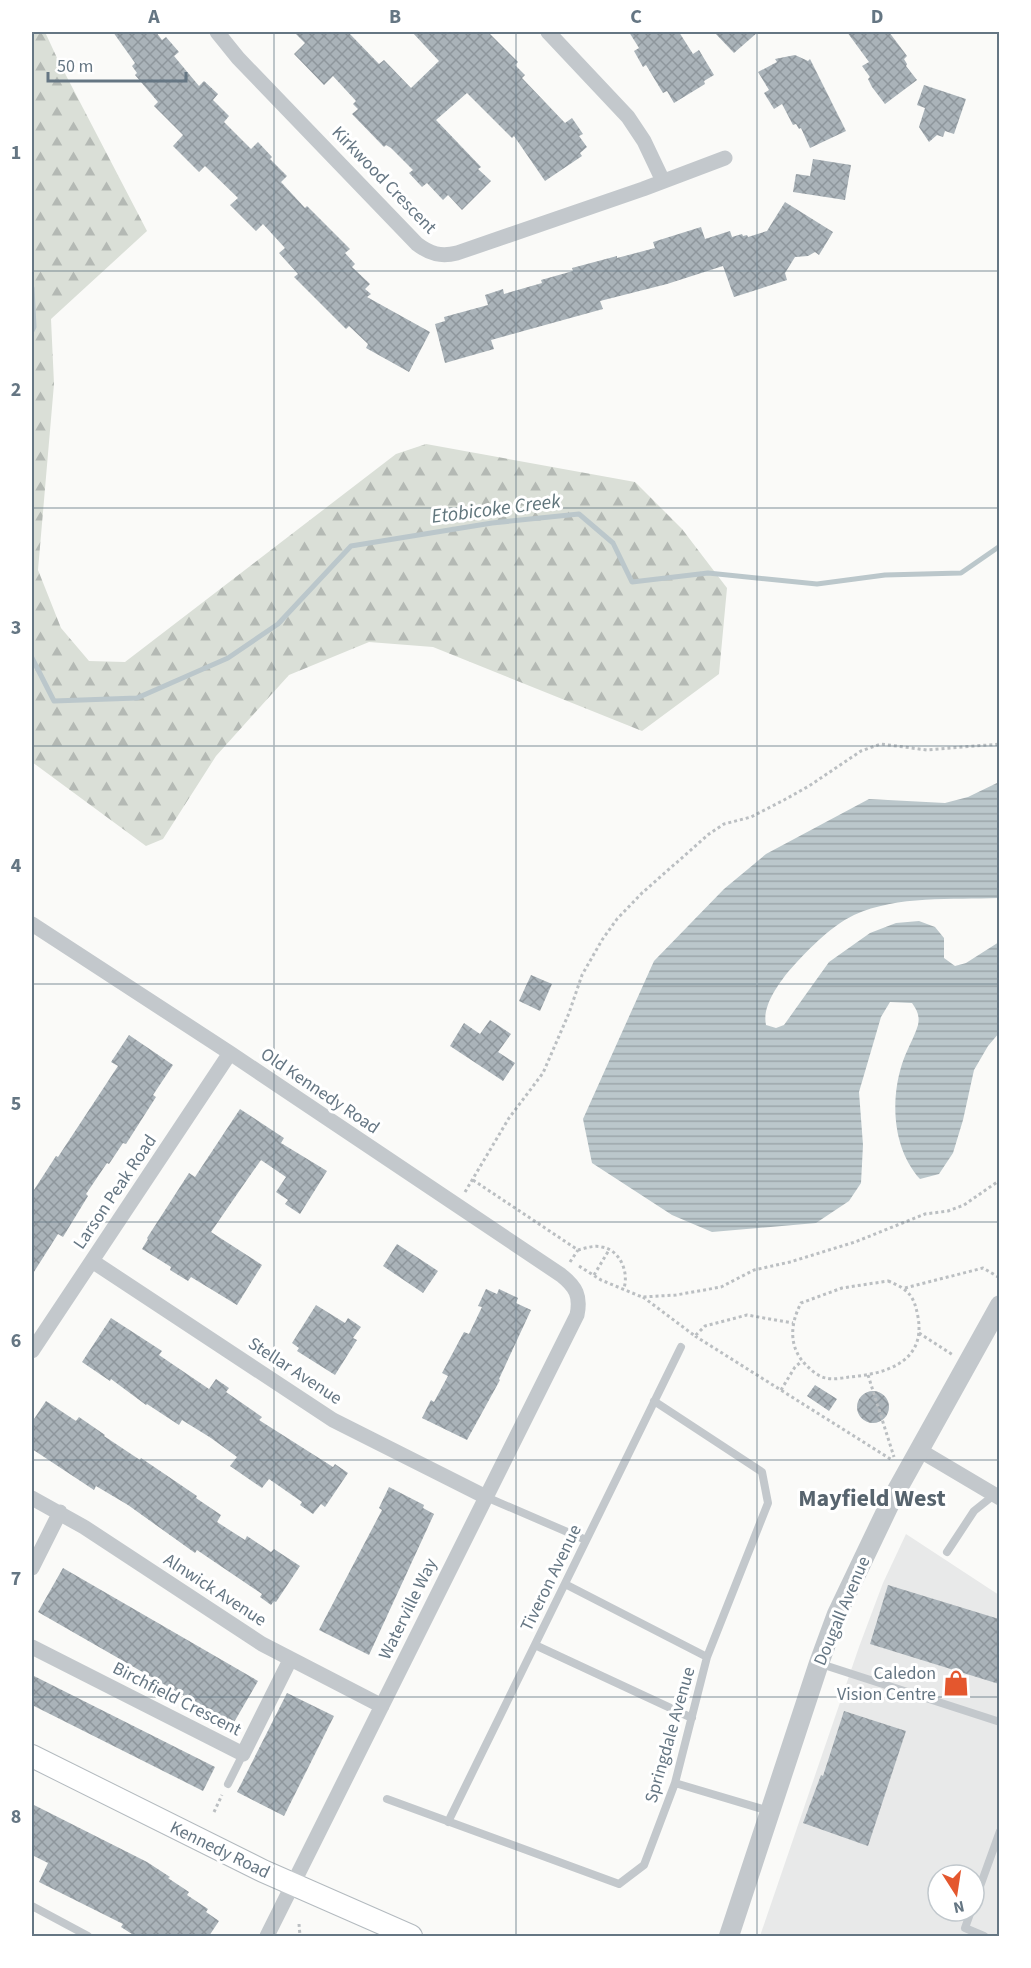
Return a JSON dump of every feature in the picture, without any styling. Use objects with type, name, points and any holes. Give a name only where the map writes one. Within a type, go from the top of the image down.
[{"type":"main road","name":"Kennedy Road","points":[[32,1756],[294,1885],[411,1936]]},
{"type":"street","name":"Kirkwood Crescent","points":[[217,32],[238,58],[417,244],[425,251],[435,255],[446,256],[457,253],[724,158]]},
{"type":"street","points":[[558,35],[628,117],[644,141],[663,180]]},
{"type":"street","name":"Old Kennedy Road","points":[[32,924],[230,1053],[561,1275],[574,1287],[579,1298]]},
{"type":"street","name":"Larson Peak Road","points":[[32,1351],[230,1053]]},
{"type":"street","name":"Stellar Avenue","points":[[92,1261],[333,1420],[486,1497]]},
{"type":"street","name":"Waterville Way","points":[[267,1936],[577,1315],[579,1298]]},
{"type":"street","name":"Dougall Avenue","points":[[729,1936],[837,1614],[892,1498],[999,1305]]},
{"type":"street","points":[[919,1450],[997,1492]]},
{"type":"street","name":"Alnwick Avenue","points":[[32,1498],[60,1512],[262,1644],[382,1706]]},
{"type":"street","points":[[32,1568],[60,1512]]},
{"type":"street","name":"Birchfield Crescent","points":[[32,1647],[243,1755],[290,1660]]},
{"type":"lane","name":"Tiveron Avenue","points":[[448,1821],[681,1347]]},
{"type":"lane","name":"Springdale Avenue","points":[[387,1799],[619,1884],[644,1865],[675,1783],[707,1657],[768,1503],[762,1472],[654,1401]]},
{"type":"lane","points":[[947,1552],[974,1511],[997,1492]]},
{"type":"lane","points":[[486,1497],[586,1540]]},
{"type":"lane","points":[[564,1584],[707,1657]]},
{"type":"lane","points":[[535,1645],[692,1718]]},
{"type":"lane","points":[[819,1663],[999,1722]]},
{"type":"lane","points":[[228,1784],[243,1755]]},
{"type":"lane","points":[[675,1783],[770,1812]]},
{"type":"lane","points":[[986,1868],[999,1831]]},
{"type":"lane","points":[[32,1906],[88,1936]]},
{"type":"lane","points":[[967,1923],[965,1928],[984,1936]]},
{"type":"path","points":[[456,1206],[510,1118],[543,1073],[569,1014],[582,975],[602,940],[617,919],[642,893],[709,834],[723,824],[750,817],[784,800],[861,751],[881,744],[927,750],[999,744]]},
{"type":"path","points":[[473,1180],[578,1250]]},
{"type":"path","points":[[642,1297],[676,1295],[721,1287],[754,1270],[790,1262],[855,1242],[925,1214],[948,1211],[964,1205],[999,1180]]},
{"type":"path","points":[[624,1288],[625,1273],[621,1261],[604,1247],[594,1246],[578,1250],[570,1262],[642,1297],[695,1336],[895,1462],[868,1376]]},
{"type":"path","points":[[594,1275],[609,1250]]},
{"type":"path","points":[[905,1288],[983,1268],[999,1278]]},
{"type":"path","points":[[888,1281],[905,1288],[913,1299],[920,1326],[918,1340],[911,1353],[900,1365],[868,1376],[827,1379],[813,1372],[802,1361],[794,1348],[791,1332],[794,1317],[801,1303],[842,1288],[888,1281]]},
{"type":"path","points":[[695,1336],[705,1326],[747,1315],[793,1323]]},
{"type":"path","points":[[919,1333],[967,1363]]},
{"type":"path","points":[[781,1390],[795,1367],[802,1361]]},
{"type":"path","points":[[214,1812],[228,1784]]},
{"type":"path","points":[[299,1924],[300,1936]]},
{"type":"shaded area","points":[[999,782],[999,898],[907,901],[854,915],[827,933],[795,964],[775,990],[766,1011],[766,1025],[776,1028],[784,1025],[829,962],[870,933],[896,923],[919,921],[935,927],[944,938],[944,958],[955,966],[966,963],[999,942],[999,1033],[988,1046],[974,1070],[953,1153],[939,1174],[920,1179],[904,1154],[899,1139],[895,1109],[898,1079],[919,1019],[912,1003],[890,1002],[881,1017],[859,1092],[863,1145],[861,1183],[849,1201],[816,1223],[712,1232],[672,1215],[592,1163],[583,1119],[654,961],[724,889],[766,854],[869,799],[945,803],[968,797]]},
{"type":"shaded area","points":[[906,1534],[999,1595],[999,1936],[760,1936],[883,1583]]},
{"type":"green space","points":[[32,32],[45,32],[147,231],[51,319],[54,384],[38,570],[61,628],[89,661],[125,662],[396,454],[426,444],[635,482],[682,529],[727,588],[719,674],[642,731],[433,647],[369,642],[289,675],[216,756],[163,839],[146,846],[32,762]]},
{"type":"building","points":[[113,32],[156,32],[162,40],[166,37],[179,52],[174,56],[199,86],[204,81],[218,94],[213,100],[229,116],[224,122],[251,149],[258,142],[272,157],[270,159],[287,176],[281,182],[305,208],[307,206],[350,249],[345,253],[355,264],[352,267],[370,284],[365,289],[371,294],[367,297],[430,332],[409,372],[366,348],[368,344],[349,326],[346,329],[294,277],[298,274],[279,253],[285,248],[263,224],[256,231],[230,205],[238,198],[205,166],[199,172],[173,146],[183,135],[154,106],[158,102],[135,75],[137,73],[132,66],[135,63]]},
{"type":"building","points":[[294,32],[348,32],[379,64],[384,60],[411,88],[439,61],[412,32],[488,32],[518,62],[515,65],[525,75],[522,78],[565,123],[572,118],[583,134],[579,136],[587,147],[580,153],[582,156],[545,181],[514,136],[512,138],[467,93],[436,120],[481,167],[478,169],[491,181],[462,210],[448,195],[443,200],[427,183],[422,187],[409,173],[413,170],[391,148],[386,145],[384,147],[352,114],[358,109],[353,104],[356,101],[333,76],[324,85],[294,54],[305,43]]},
{"type":"building","points":[[629,32],[679,32],[693,54],[699,50],[714,75],[704,81],[705,84],[674,103],[667,91],[663,93],[646,65],[643,67],[634,51],[639,48]]},
{"type":"building","points":[[714,32],[758,32],[734,53]]},
{"type":"building","points":[[847,32],[889,32],[907,56],[904,59],[906,66],[917,80],[885,104],[872,87],[868,79],[870,77],[862,66],[869,62]]},
{"type":"building","points":[[795,55],[808,61],[810,59],[846,131],[810,148],[801,128],[799,129],[796,124],[793,125],[782,104],[774,109],[764,93],[769,90],[758,72],[777,62],[775,59]]},
{"type":"building","points":[[924,85],[966,99],[954,134],[945,131],[943,137],[937,135],[929,142],[919,127],[925,108],[917,105]]},
{"type":"building","points":[[813,159],[851,165],[845,200],[793,192],[796,174],[810,176]]},
{"type":"building","points":[[785,202],[833,232],[819,255],[815,252],[808,256],[795,257],[785,273],[787,280],[734,297],[723,266],[667,284],[600,301],[603,309],[491,340],[494,349],[445,363],[435,324],[445,321],[444,317],[488,305],[485,295],[503,289],[504,294],[542,283],[541,280],[573,271],[572,268],[655,248],[653,242],[701,227],[705,239],[730,231],[732,237],[742,234],[748,237],[767,231]]},
{"type":"building","points":[[531,975],[552,984],[540,1011],[519,1001]]},
{"type":"building","points":[[490,1020],[511,1034],[498,1052],[515,1063],[503,1081],[450,1046],[464,1023],[480,1034]]},
{"type":"building","points":[[129,1035],[173,1065],[153,1095],[156,1097],[126,1144],[123,1143],[109,1164],[107,1163],[86,1194],[88,1196],[63,1237],[58,1234],[32,1275],[32,1193],[118,1066],[111,1062]]},
{"type":"building","points":[[240,1109],[284,1138],[281,1143],[327,1171],[300,1214],[285,1204],[288,1200],[276,1192],[286,1177],[261,1160],[211,1232],[262,1265],[237,1305],[191,1277],[188,1281],[142,1249],[189,1173],[195,1177]]},
{"type":"building","points":[[397,1244],[438,1271],[423,1293],[383,1266]]},
{"type":"building","points":[[486,1289],[497,1294],[499,1289],[518,1298],[516,1303],[531,1310],[500,1380],[467,1440],[422,1418],[431,1400],[434,1402],[448,1376],[442,1373],[464,1332],[469,1334],[482,1307],[478,1306]]},
{"type":"building","points":[[316,1305],[345,1323],[348,1318],[361,1327],[353,1338],[357,1340],[335,1375],[297,1351],[299,1348],[292,1343]]},
{"type":"building","points":[[111,1318],[162,1351],[159,1355],[209,1389],[216,1379],[229,1388],[226,1392],[262,1417],[259,1420],[333,1467],[335,1464],[348,1473],[325,1507],[321,1504],[313,1514],[300,1505],[302,1502],[269,1479],[262,1488],[230,1466],[237,1457],[211,1438],[182,1420],[179,1425],[82,1362]]},
{"type":"building","points":[[815,1385],[837,1399],[829,1411],[807,1396]]},
{"type":"building","points":[[873,1391],[884,1396],[889,1407],[884,1418],[873,1423],[862,1418],[857,1407],[862,1396]]},
{"type":"building","points":[[46,1401],[76,1421],[79,1417],[104,1436],[197,1496],[196,1498],[221,1515],[217,1522],[245,1540],[247,1536],[271,1552],[274,1549],[300,1566],[276,1602],[274,1601],[271,1605],[260,1597],[262,1594],[197,1550],[195,1553],[128,1505],[96,1486],[94,1490],[32,1449],[32,1422]]},
{"type":"building","points":[[389,1487],[424,1505],[423,1508],[434,1514],[369,1655],[319,1630],[382,1510],[379,1508]]},
{"type":"building","points":[[63,1568],[258,1681],[233,1724],[38,1612]]},
{"type":"building","points":[[888,1585],[999,1619],[999,1684],[870,1644]]},
{"type":"building","points":[[32,1675],[215,1767],[203,1791],[32,1705]]},
{"type":"building","points":[[287,1693],[334,1716],[284,1816],[237,1792]]},
{"type":"building","points":[[844,1711],[906,1731],[868,1846],[803,1823],[821,1775],[823,1776]]},
{"type":"building","points":[[32,1804],[147,1862],[170,1877],[168,1878],[189,1892],[187,1895],[208,1909],[206,1912],[219,1921],[209,1936],[135,1936],[121,1927],[123,1924],[39,1882],[48,1863],[32,1855]]},
{"type":"waterway","name":"Etobicoke Creek","points":[[32,288],[34,327],[32,331]]},
{"type":"waterway","name":"Etobicoke Creek","points":[[32,658],[54,701],[137,698],[228,658],[278,624],[351,546],[492,523],[579,514],[613,543],[632,582],[708,573],[817,584],[885,575],[961,573],[1000,546]]},
{"type":"place","name":"Caledon Vision Centre","points":[[956,1683]]},
{"type":"district","name":"Mayfield West","points":[[872,1498]]}]
